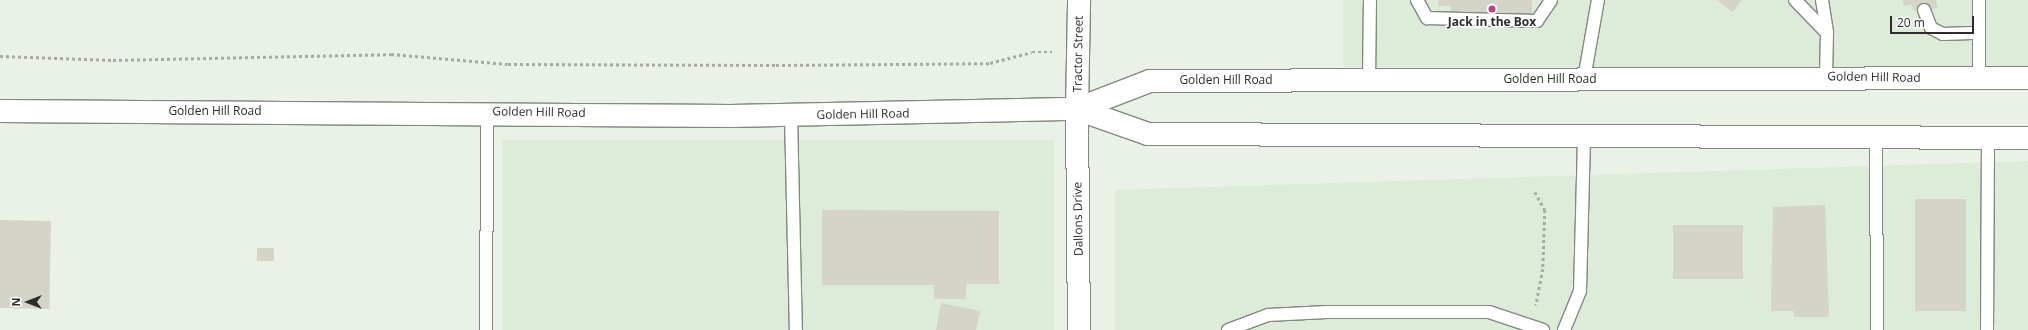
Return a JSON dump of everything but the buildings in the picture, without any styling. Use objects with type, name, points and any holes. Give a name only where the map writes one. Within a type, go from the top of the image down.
[{"type":"street","name":"Tractor Street","points":[[1077,109],[1079,0]]},
{"type":"street","name":"Golden Hill Road","points":[[0,111],[487,112],[791,115],[1077,109],[1150,81],[1584,79],[1826,76],[1980,79],[2028,78]]},
{"type":"street","name":"Golden Hill Road","points":[[1077,109],[1148,134],[2028,138]]},
{"type":"street","name":"Dallons Drive","points":[[1077,109],[1080,330]]},
{"type":"lane","points":[[1369,80],[1370,0]]},
{"type":"lane","points":[[1417,0],[1427,18],[1537,21],[1551,0]]},
{"type":"lane","points":[[1584,79],[1598,0]]},
{"type":"lane","points":[[1795,0],[1827,33]]},
{"type":"lane","points":[[1822,0],[1827,33],[1826,76]]},
{"type":"lane","points":[[1980,0],[1980,79]]},
{"type":"lane","points":[[1924,10],[1931,28],[1943,34],[1980,33]]},
{"type":"lane","points":[[486,330],[487,112]]},
{"type":"lane","points":[[791,115],[796,330]]},
{"type":"lane","points":[[1564,330],[1580,291],[1584,136]]},
{"type":"lane","points":[[1876,137],[1877,330]]},
{"type":"lane","points":[[1987,330],[1988,137]]},
{"type":"lane","points":[[1228,330],[1268,316],[1327,312],[1489,312],[1543,330]]},
{"type":"path","points":[[0,56],[113,60],[391,54],[508,64],[784,65],[990,63],[1032,52],[1078,52]]},
{"type":"path","points":[[1528,325],[1543,269],[1545,210],[1535,192]]},
{"type":"shaded area","points":[[1343,0],[2028,0],[2028,67],[1343,67]]},
{"type":"shaded area","points":[[502,140],[1054,140],[1054,330],[502,330]]},
{"type":"shaded area","points":[[2028,161],[2028,330],[1115,330],[1115,190]]},
{"type":"place","name":"Jack in the Box","points":[[1492,9]]}]
